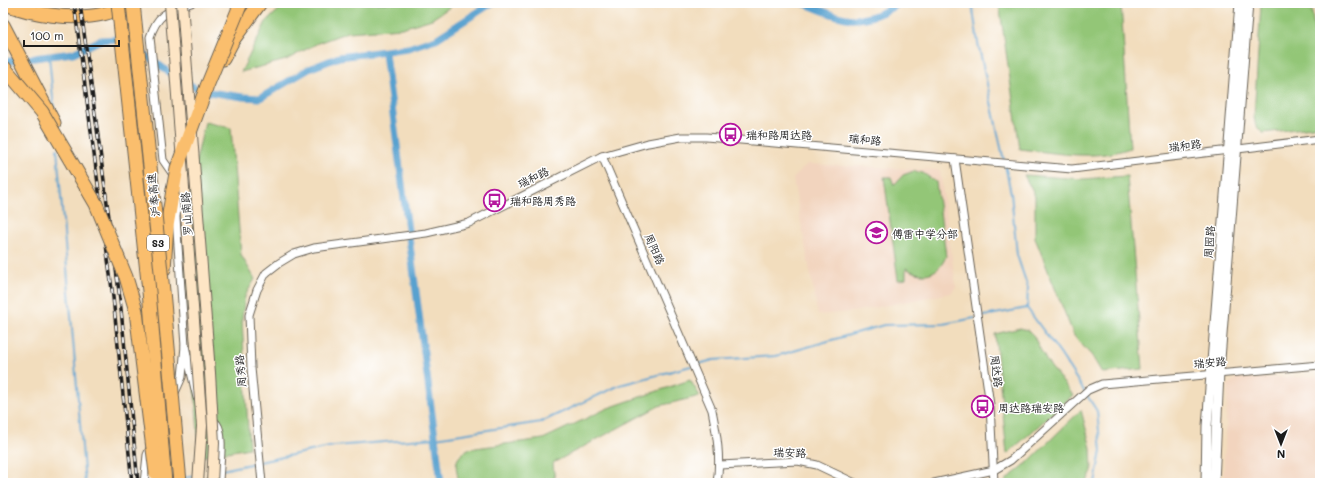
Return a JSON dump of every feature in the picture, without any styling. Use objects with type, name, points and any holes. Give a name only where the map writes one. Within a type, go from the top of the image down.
[{"type":"highway","name":"沪奉高速","points":[[118,3],[149,291],[164,483]]},
{"type":"highway","name":"沪奉高速","points":[[134,3],[163,291],[180,483]]},
{"type":"highway","points":[[8,5],[61,17],[102,14],[134,3]]},
{"type":"highway","points":[[163,291],[167,226],[177,168],[207,86],[242,3]]},
{"type":"highway","points":[[207,86],[234,40],[260,3]]},
{"type":"highway","points":[[3,25],[96,204],[126,277],[136,311],[157,483]]},
{"type":"highway","points":[[3,66],[42,112],[96,204]]},
{"type":"main road","name":"罗山南路","points":[[170,3],[202,426],[198,483]]},
{"type":"main road","name":"罗山南路","points":[[182,3],[210,373],[214,442],[212,483]]},
{"type":"street","name":"罗山南路","points":[[191,3],[164,13],[154,25],[150,37],[163,160],[173,173],[179,192],[176,217],[186,346],[196,396],[206,417],[217,423],[221,434],[219,483]]},
{"type":"street","name":"周园路","points":[[1214,483],[1215,373],[1227,151],[1240,3]]},
{"type":"street","name":"周园路","points":[[1206,483],[1207,426],[1215,373],[1238,149],[1248,3]]},
{"type":"street","name":"瑞和路","points":[[257,290],[266,273],[294,254],[314,248],[426,233],[469,222],[602,156],[681,137],[706,137],[1072,169],[1320,139]]},
{"type":"street","name":"周阳路","points":[[602,156],[712,410],[717,434],[720,464]]},
{"type":"street","name":"周达路","points":[[955,159],[990,406],[994,483]]},
{"type":"street","name":"周秀路","points":[[257,290],[249,315],[248,326],[262,480]]},
{"type":"street","name":"罗山南路","points":[[144,483],[147,455],[182,377],[186,346]]},
{"type":"street","name":"瑞安路","points":[[994,470],[1011,460],[1088,390],[1102,384],[1320,365]]},
{"type":"street","name":"瑞安路","points":[[720,464],[798,461],[817,465],[855,483]]},
{"type":"street","points":[[717,483],[720,464]]},
{"type":"street","points":[[934,483],[994,470]]},
{"type":"shaded area","name":"傅雷中学分部","points":[[807,164],[940,170],[956,287],[951,293],[853,312],[818,315],[793,179]]},
{"type":"shaded area","points":[[1320,377],[1320,483],[1223,483],[1228,385],[1236,378]]},
{"type":"green space","points":[[286,3],[456,3],[432,19],[402,28],[348,32],[318,43],[286,60],[241,72],[266,22]]},
{"type":"green space","points":[[999,3],[1121,3],[1130,148],[1117,152],[1090,155],[1062,154],[1020,149]]},
{"type":"green space","points":[[1311,3],[1320,80],[1320,126],[1263,133],[1256,126],[1254,117],[1261,4]]},
{"type":"green space","points":[[205,122],[231,128],[241,255],[255,279],[245,296],[242,319],[249,448],[200,457],[183,245],[185,207]]},
{"type":"green space","points":[[914,171],[923,173],[936,182],[946,256],[939,267],[934,271],[924,274],[906,268],[906,279],[898,280],[884,177],[891,177],[894,185],[903,175]]},
{"type":"green space","points":[[1024,175],[1082,179],[1127,176],[1143,369],[1102,373],[1092,356],[1074,336],[1035,238],[1035,196]]},
{"type":"green space","points":[[1020,328],[1028,330],[1033,335],[1047,362],[1073,395],[1007,454],[995,334]]},
{"type":"green space","points":[[690,380],[700,396],[659,406],[553,463],[555,483],[459,483],[456,468],[457,460],[468,449],[543,439],[608,408]]},
{"type":"green space","points":[[1081,410],[1091,448],[1092,471],[1086,483],[1006,483],[1006,480],[1027,463]]},
{"type":"waterway","points":[[3,62],[73,53],[101,40],[119,39],[150,58],[175,77],[202,91],[260,98],[309,69],[339,57],[408,48],[436,39],[492,3]]},
{"type":"waterway","points":[[803,3],[840,17],[851,19],[862,19],[873,16],[899,3]]},
{"type":"waterway","points":[[972,3],[978,43],[1004,161]]},
{"type":"waterway","points":[[385,53],[441,483]]},
{"type":"waterway","points":[[49,56],[54,109]]},
{"type":"waterway","points":[[57,149],[85,483]]},
{"type":"waterway","points":[[1005,165],[1011,193],[1017,255],[1028,288],[1027,308],[1061,355],[1097,411],[1101,451],[1095,483]]},
{"type":"waterway","points":[[979,317],[1027,308]]},
{"type":"waterway","points":[[695,365],[713,360],[776,356],[884,325],[943,324],[975,318]]},
{"type":"waterway","points":[[222,470],[334,446],[435,438],[541,422],[620,385],[691,366]]},
{"type":"waterway","points":[[184,478],[196,476]]},
{"type":"waterway","points":[[146,483],[160,481]]},
{"type":"railway","points":[[74,3],[113,297],[132,483]]},
{"type":"railway","points":[[80,3],[120,299],[138,483]]},
{"type":"place","name":"瑞和路周达路","points":[[731,134]]},
{"type":"place","name":"瑞和路周秀路","points":[[495,200]]},
{"type":"place","name":"傅雷中学分部","points":[[876,233]]},
{"type":"place","name":"周达路瑞安路","points":[[983,407]]}]
